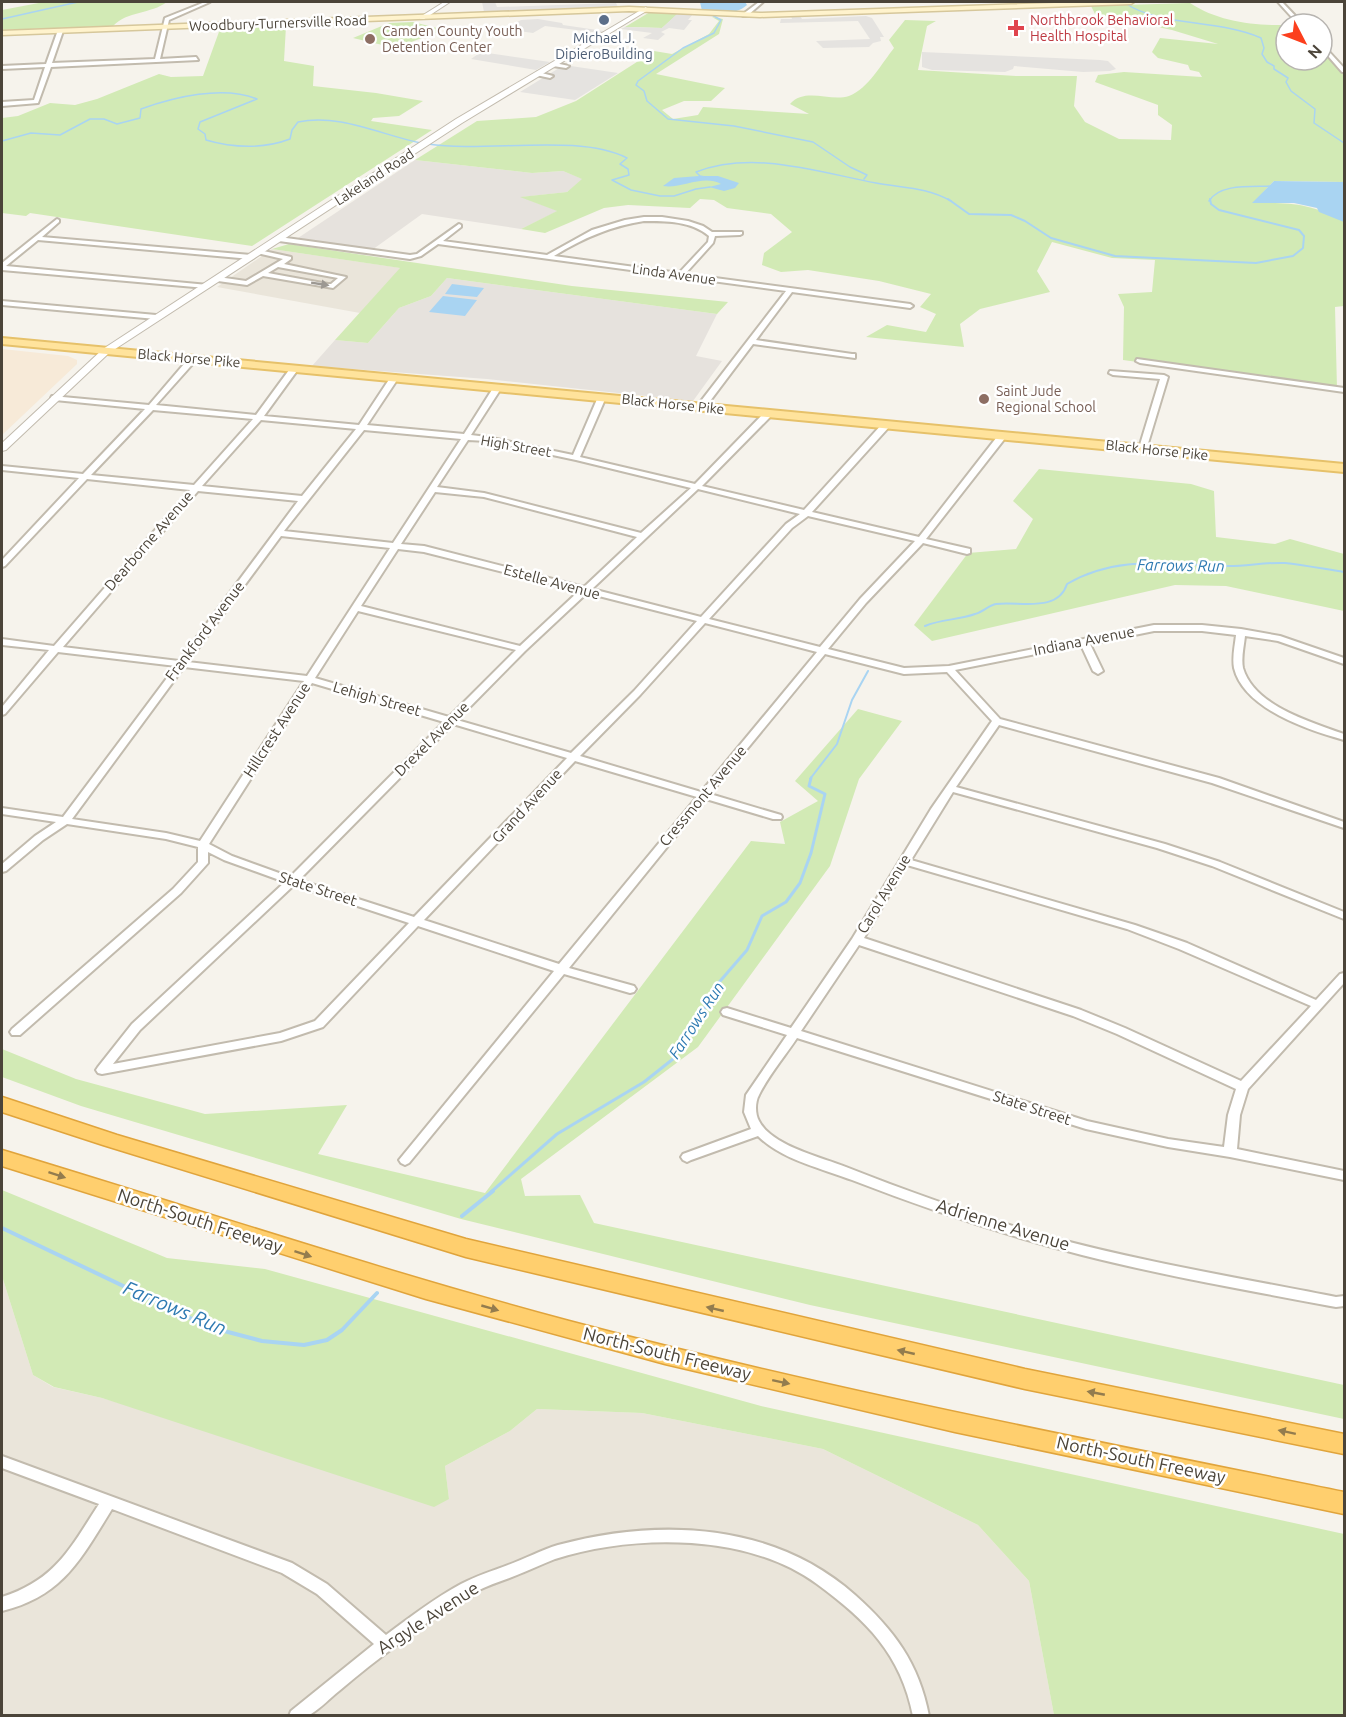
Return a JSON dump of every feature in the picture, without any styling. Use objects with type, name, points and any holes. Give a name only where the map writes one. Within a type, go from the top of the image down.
[{"type":"highway","points":[[2,1104],[110,1140],[466,1248],[1025,1379],[1344,1444]]},
{"type":"highway","name":"North-South Freeway","points":[[2,1158],[318,1258],[571,1330],[762,1378],[1344,1503]]},
{"type":"main road","name":"Woodbury-Turnersville Road","points":[[2,33],[646,9],[746,15],[1131,2]]},
{"type":"main road","name":"Black Horse Pike","points":[[2,341],[1344,468]]},
{"type":"street","points":[[157,61],[168,18],[208,2]]},
{"type":"street","points":[[422,18],[447,2]]},
{"type":"street","points":[[746,15],[760,2]]},
{"type":"street","name":"Lakeland Road","points":[[2,448],[106,351],[459,121],[646,9]]},
{"type":"street","points":[[2,104],[36,102],[60,31]]},
{"type":"street","points":[[2,67],[196,59]]},
{"type":"street","points":[[1334,60],[1344,71]]},
{"type":"street","points":[[555,64],[566,66]]},
{"type":"street","points":[[538,74],[550,76]]},
{"type":"street","points":[[548,257],[576,239],[632,220],[670,219],[694,225],[710,234],[740,233]]},
{"type":"street","points":[[2,267],[57,221]]},
{"type":"street","points":[[279,239],[410,257],[419,255],[459,226]]},
{"type":"street","points":[[680,275],[711,242],[710,234]]},
{"type":"street","points":[[36,238],[289,257],[247,283],[218,279]]},
{"type":"street","name":"Linda Avenue","points":[[438,242],[910,306]]},
{"type":"street","points":[[263,274],[328,286],[333,286],[343,278],[278,265]]},
{"type":"street","points":[[2,267],[206,286]]},
{"type":"street","points":[[701,407],[790,290]]},
{"type":"street","points":[[2,303],[156,317]]},
{"type":"street","points":[[750,341],[852,356]]},
{"type":"street","points":[[2,564],[151,407],[193,359]]},
{"type":"street","points":[[1140,361],[1344,390]]},
{"type":"street","name":"Dearborne Avenue","points":[[2,712],[258,418],[295,368]]},
{"type":"street","points":[[1113,373],[1164,377],[1143,448]]},
{"type":"street","name":"Frankford Avenue","points":[[2,869],[39,838],[66,820],[278,533],[361,428],[395,377]]},
{"type":"street","name":"Hillcrest Avenue","points":[[16,1032],[189,879],[203,863],[203,845],[498,387]]},
{"type":"street","points":[[576,458],[602,397]]},
{"type":"street","name":"High Street","points":[[56,398],[465,437],[521,445],[967,550]]},
{"type":"street","name":"Drexel Avenue","points":[[102,1070],[136,1027],[292,881],[450,720],[697,486],[768,414]]},
{"type":"street","name":"Grand Avenue","points":[[102,1070],[281,1037],[319,1024],[573,757],[637,693],[789,526],[807,512],[886,425]]},
{"type":"street","name":"Cressmont Avenue","points":[[405,1160],[862,601],[921,540],[1003,435]]},
{"type":"street","points":[[2,468],[304,499]]},
{"type":"street","points":[[432,489],[484,495],[642,536]]},
{"type":"street","name":"Estelle Avenue","points":[[278,533],[398,545],[453,556],[822,652]]},
{"type":"street","points":[[355,607],[522,650]]},
{"type":"street","name":"Indiana Avenue","points":[[822,652],[903,671],[949,669],[1154,628],[1202,628],[1280,639],[1344,661]]},
{"type":"street","points":[[1241,632],[1238,668],[1244,681],[1260,698],[1288,716],[1344,737]]},
{"type":"street","points":[[1084,641],[1098,671]]},
{"type":"street","name":"Lehigh Street","points":[[2,642],[309,680],[777,817]]},
{"type":"street","points":[[949,669],[998,721],[1185,770],[1289,803],[1344,825]]},
{"type":"street","name":"Carol Avenue","points":[[759,1131],[750,1118],[752,1095],[857,940],[950,788],[998,721]]},
{"type":"street","points":[[950,788],[1216,864],[1344,916]]},
{"type":"street","name":"State Street","points":[[2,812],[166,836],[203,845],[228,858],[292,881],[561,969],[630,989]]},
{"type":"street","points":[[904,861],[1131,927],[1183,946],[1318,1005]]},
{"type":"street","points":[[857,940],[1077,1013],[1243,1088]]},
{"type":"street","points":[[1230,1152],[1234,1115],[1243,1088],[1344,977]]},
{"type":"street","name":"State Street","points":[[727,1012],[1086,1125],[1344,1176]]},
{"type":"street","points":[[687,1157],[759,1131]]},
{"type":"street","name":"Adrienne Avenue","points":[[759,1131],[782,1146],[813,1159],[978,1219],[1049,1241],[1181,1272],[1336,1302],[1344,1300]]},
{"type":"street","points":[[2,1462],[287,1568],[322,1589],[384,1643]]},
{"type":"street","points":[[2,1604],[26,1598],[57,1577],[67,1566],[109,1501]]},
{"type":"street","name":"Argyle Avenue","points":[[297,1716],[384,1643],[468,1588],[555,1553],[611,1540],[672,1534],[745,1543],[796,1562],[835,1587],[876,1623],[894,1644],[912,1677],[921,1716]]},
{"type":"shaded area","points":[[482,2],[495,2],[497,7],[616,3],[618,7],[484,12]]},
{"type":"shaded area","points":[[678,13],[693,14],[688,20],[692,20],[684,30],[669,28],[661,32],[665,34],[658,40],[643,38],[652,33],[621,29],[625,27],[662,28]]},
{"type":"shaded area","points":[[791,16],[800,16],[802,19],[866,16],[872,18],[884,37],[880,37],[881,41],[869,47],[823,48],[816,41],[870,39],[858,21],[780,23],[781,19],[792,19]]},
{"type":"shaded area","points":[[538,19],[604,31],[600,33],[545,26],[533,33],[505,29],[521,20]]},
{"type":"shaded area","points":[[481,52],[550,62],[536,70],[471,59]]},
{"type":"shaded area","points":[[922,52],[1100,60],[1108,61],[1116,69],[1083,72],[1014,66],[1013,69],[1005,72],[932,70],[922,67]]},
{"type":"shaded area","points":[[564,65],[618,73],[575,100],[520,92]]},
{"type":"shaded area","points":[[415,160],[532,173],[563,171],[583,179],[567,192],[522,197],[558,211],[521,229],[422,214],[365,255],[289,244]]},
{"type":"shaded area","points":[[272,249],[401,268],[360,313],[217,287]]},
{"type":"shaded area","points":[[447,278],[717,314],[696,356],[722,361],[693,401],[487,379],[312,366],[335,340],[368,343],[399,308],[431,296]]},
{"type":"shaded area","points":[[2,349],[68,356],[77,360],[77,364],[2,435]]},
{"type":"shaded area","points":[[2,1276],[33,1375],[53,1387],[102,1398],[449,1499],[445,1466],[510,1431],[537,1409],[642,1413],[823,1449],[978,1525],[1029,1581],[1054,1715],[2,1715]]},
{"type":"green space","points":[[44,2],[167,2],[154,9],[125,18],[113,26],[2,30],[2,10]]},
{"type":"green space","points":[[1190,3],[1224,18],[1261,25],[1274,25],[1274,72],[1334,72],[1334,60],[1344,71],[1344,182],[1274,181],[1253,203],[1300,205],[1344,221],[1344,306],[1335,307],[1337,389],[1123,360],[1124,307],[1118,294],[1152,292],[1155,260],[1112,258],[1052,242],[1037,271],[1050,292],[980,309],[960,324],[964,347],[866,337],[887,325],[926,332],[936,314],[920,307],[931,294],[879,281],[808,270],[781,272],[762,265],[764,253],[792,232],[771,214],[727,208],[714,200],[700,199],[690,208],[628,205],[604,208],[545,233],[521,229],[557,211],[520,197],[567,192],[582,179],[563,171],[532,173],[415,160],[477,121],[536,117],[576,101],[654,51],[672,54],[709,34],[719,21],[712,17],[723,19],[719,34],[656,74],[725,88],[711,101],[684,101],[662,110],[673,119],[698,115],[703,107],[809,114],[790,104],[803,96],[842,97],[856,93],[868,82],[894,48],[889,40],[905,20],[936,21],[927,26],[918,70],[1016,76],[1077,76],[1074,106],[1085,122],[1119,139],[1171,140],[1172,125],[1158,115],[1158,105],[1095,82],[1098,75],[1124,72],[1202,77],[1199,72],[1190,70],[1188,65],[1158,58],[1152,52],[1160,38],[1218,44],[1172,30],[1095,14],[1091,6]]},
{"type":"green space","points":[[650,12],[679,13],[662,28],[625,27]]},
{"type":"green space","points":[[413,22],[437,28],[438,32],[395,48],[353,38],[389,23]]},
{"type":"green space","points":[[286,26],[284,61],[314,66],[313,86],[423,101],[399,116],[373,118],[371,121],[432,130],[252,246],[30,213],[26,216],[2,213],[2,118],[18,116],[50,103],[75,105],[97,99],[159,74],[171,77],[203,76],[220,29]]},
{"type":"green space","points":[[289,244],[572,286],[728,302],[717,314],[447,278],[431,296],[399,308],[368,343],[335,340],[400,268],[272,249]]},
{"type":"green space","points":[[1039,469],[1191,484],[1214,491],[1216,537],[1275,544],[1290,539],[1344,554],[1344,611],[1226,586],[1175,585],[932,641],[914,625],[968,553],[1016,549],[1033,519],[1013,501]]},
{"type":"green space","points":[[858,709],[902,721],[859,779],[830,866],[698,1047],[521,1179],[525,1196],[580,1195],[594,1223],[1344,1385],[1344,1419],[810,1305],[461,1219],[81,1106],[2,1077],[2,1049],[76,1079],[205,1114],[347,1105],[318,1154],[485,1193],[751,841],[785,844],[780,822],[818,801],[795,781]]},
{"type":"green space","points":[[2,1190],[167,1258],[265,1269],[761,1406],[1344,1534],[1344,1715],[1054,1715],[1029,1581],[978,1525],[823,1449],[642,1413],[537,1409],[510,1431],[445,1466],[449,1499],[434,1507],[102,1398],[54,1387],[33,1375],[2,1276]]},
{"type":"water","points":[[700,2],[745,2],[747,5],[732,12],[702,11]]},
{"type":"water","points":[[718,176],[739,183],[735,188],[724,191],[709,187],[721,184],[714,181],[663,186],[674,178]]},
{"type":"water","points":[[1274,181],[1344,182],[1344,222],[1319,212],[1317,208],[1294,203],[1252,203]]},
{"type":"water","points":[[452,284],[484,288],[477,297],[445,294]]},
{"type":"water","points":[[443,296],[477,300],[465,316],[429,312]]},
{"type":"waterway","points":[[2,19],[78,2]]},
{"type":"waterway","points":[[1125,3],[1155,16],[1227,28],[1261,38],[1264,48],[1262,54],[1267,62],[1288,78],[1286,82],[1291,91],[1315,109],[1314,123],[1344,143]]},
{"type":"waterway","points":[[710,14],[721,20],[714,33],[683,48],[638,81],[636,85],[644,91],[647,101],[668,119],[734,126],[813,142],[850,167],[867,175],[864,179]]},
{"type":"waterway","points":[[2,141],[31,133],[60,135],[90,119],[104,119],[117,124],[140,118],[141,109],[154,105],[199,94],[229,93],[257,99],[200,122],[198,129],[205,134],[206,140],[238,146],[259,146],[290,139],[292,130],[298,122],[329,120],[421,143]]},
{"type":"waterway","points":[[428,144],[583,147],[607,151],[627,158],[620,164],[628,169],[629,175],[612,180],[631,190],[660,196],[674,196],[710,187]]},
{"type":"waterway","points":[[710,178],[700,176],[696,172],[740,163],[786,165],[924,190],[950,200]]},
{"type":"waterway","points":[[1210,200],[1221,191],[1229,189],[1271,186]]},
{"type":"waterway","points":[[950,200],[969,214],[1011,215],[1051,238],[1115,256],[1256,263],[1293,256],[1303,248],[1304,236],[1299,230],[1219,210],[1211,204],[1210,200]]},
{"type":"waterway","name":"Farrows Run","points":[[925,626],[969,616],[996,604],[1047,602],[1062,593],[1067,584],[1087,574],[1127,565],[1146,563],[1229,566],[1285,563],[1344,572]]},
{"type":"waterway","name":"Farrows Run","points":[[810,779],[837,744],[852,700],[868,671]]},
{"type":"waterway","name":"Farrows Run","points":[[491,1192],[557,1134],[644,1082],[673,1059],[681,1037],[699,1019],[715,987],[747,950],[762,916],[786,902],[800,883],[811,853],[825,794],[809,786],[811,778]]},
{"type":"waterway","name":"Farrows Run","points":[[462,1216],[493,1191]]},
{"type":"waterway","name":"Farrows Run","points":[[2,1228],[209,1327],[262,1341],[304,1345],[327,1340],[342,1330],[377,1293]]},
{"type":"place","name":"Michael J. DipieroBuilding","points":[[604,20]]},
{"type":"place","name":"Northbrook Behavioral Health Hospital","points":[[1016,28]]},
{"type":"place","name":"Camden County Youth Detention Center","points":[[370,39]]},
{"type":"place","name":"Saint Jude Regional School","points":[[984,399]]}]
